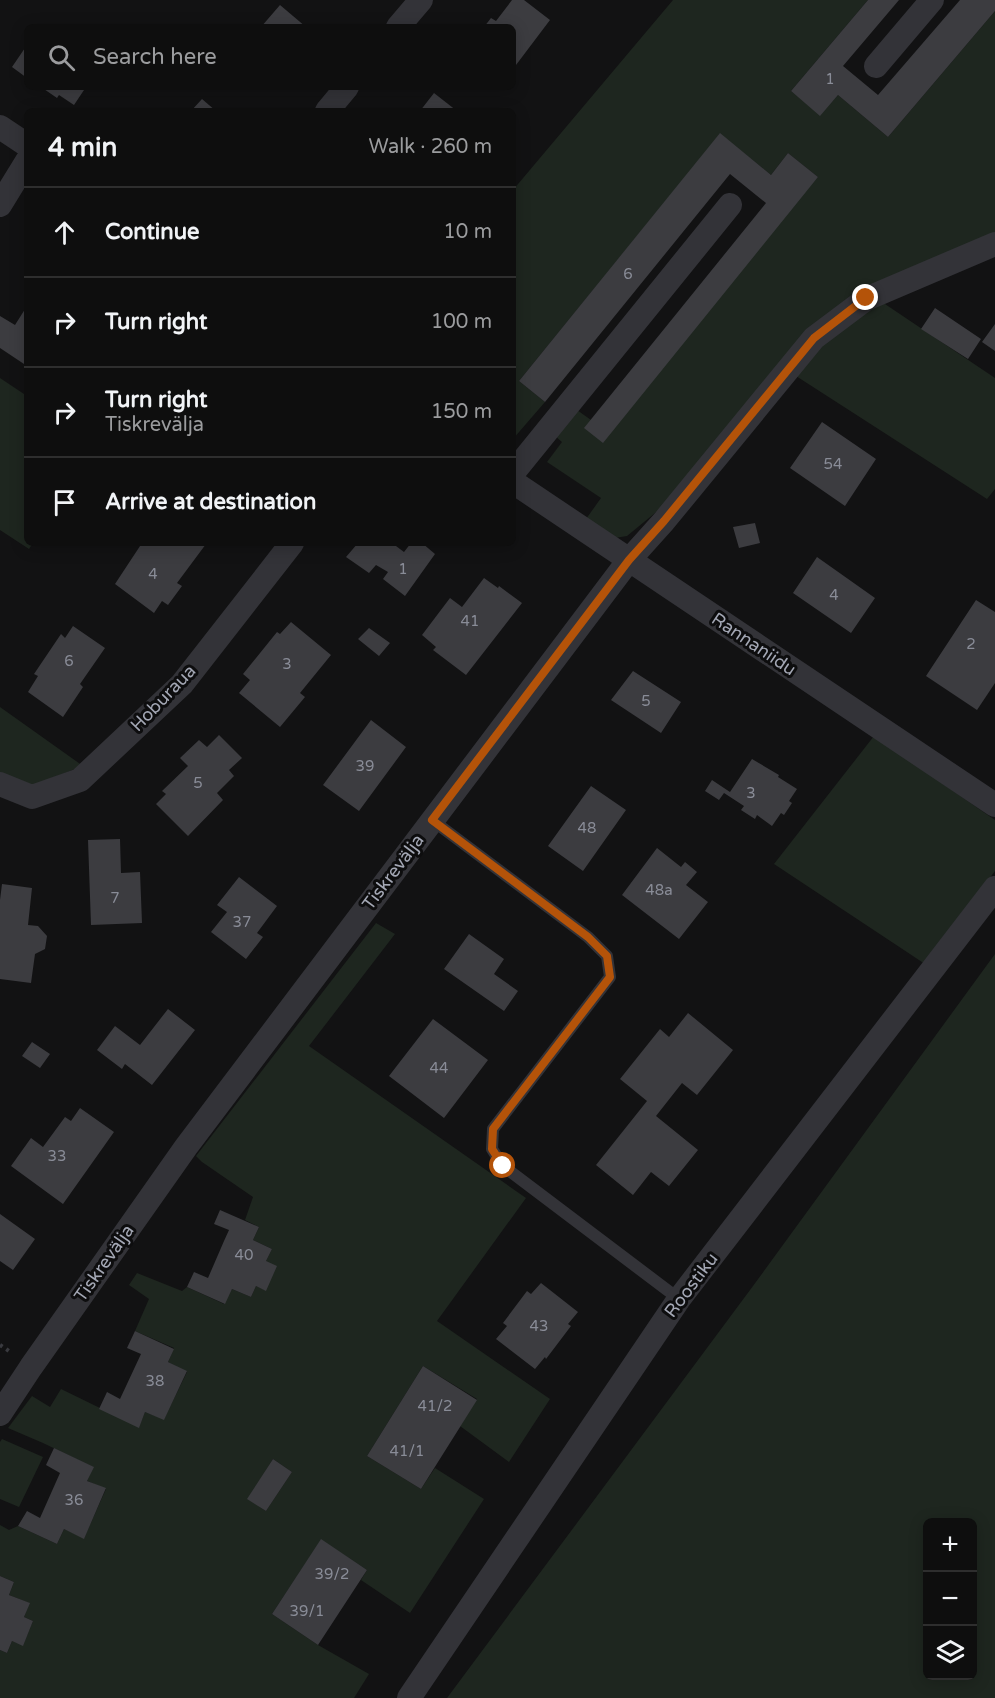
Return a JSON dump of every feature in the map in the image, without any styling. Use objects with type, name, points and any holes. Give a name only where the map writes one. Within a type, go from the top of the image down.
[{"type":"street","points":[[401,24],[421,0]]},
{"type":"street","points":[[876,66],[932,0]]},
{"type":"street","points":[[330,108],[344,90]]},
{"type":"street","points":[[0,127],[24,144]]},
{"type":"street","points":[[0,206],[24,166]]},
{"type":"street","points":[[516,469],[730,205]]},
{"type":"street","name":"Tiskrevälja","points":[[0,1414],[186,1147],[432,820],[629,560],[664,521],[814,338],[866,298],[995,244]]},
{"type":"street","name":"Rannaniidu","points":[[516,484],[995,805]]},
{"type":"street","name":"Hoburaua","points":[[0,784],[32,797],[80,780],[182,684],[290,546]]},
{"type":"street","name":"Roostiku","points":[[409,1698],[679,1299],[995,888]]},
{"type":"lane","points":[[432,820],[588,937],[607,956],[610,977],[493,1129],[492,1149],[503,1166],[679,1299]]},
{"type":"shaded area","points":[[673,0],[868,0],[791,91],[820,115],[838,95],[888,137],[995,11],[995,234],[862,290],[672,499],[627,536],[615,538],[586,519],[601,498],[547,462],[562,442],[555,436],[577,410],[591,420],[818,177],[788,153],[771,175],[720,134],[519,381],[545,402],[516,436],[516,186]]},
{"type":"shaded area","points":[[882,302],[995,378],[995,489],[987,499],[796,376],[825,342]]},
{"type":"shaded area","points":[[0,378],[24,394],[24,546],[0,530]]},
{"type":"shaded area","points":[[0,707],[83,766],[31,786],[0,778]]},
{"type":"shaded area","points":[[874,736],[995,820],[995,871],[925,964],[774,864]]},
{"type":"shaded area","points":[[376,923],[395,934],[309,1046],[526,1198],[437,1321],[550,1399],[509,1462],[460,1426],[477,1399],[423,1366],[367,1456],[421,1489],[435,1468],[484,1499],[410,1613],[361,1580],[367,1570],[321,1540],[272,1614],[318,1645],[369,1674],[354,1698],[0,1698],[0,1650],[7,1653],[12,1641],[23,1645],[33,1621],[24,1617],[29,1603],[9,1595],[14,1582],[0,1576],[0,1525],[9,1530],[18,1526],[57,1544],[64,1529],[84,1538],[106,1489],[87,1481],[93,1467],[8,1428],[32,1396],[50,1407],[61,1389],[139,1427],[145,1412],[164,1419],[187,1372],[168,1362],[174,1348],[135,1331],[149,1299],[129,1285],[137,1273],[182,1291],[187,1287],[224,1304],[232,1289],[251,1297],[256,1286],[265,1290],[266,1261],[272,1249],[253,1240],[259,1227],[245,1220],[253,1197],[196,1156]],"holes":[[[273,1459],[292,1472],[266,1511],[248,1499]]]},
{"type":"shaded area","points":[[995,954],[995,1698],[447,1698],[753,1286]]},
{"type":"shaded area","points":[[2,1439],[43,1457],[19,1507],[0,1499],[0,1442]]},
{"type":"building","points":[[512,0],[524,0],[550,20],[516,65],[516,24],[486,24],[491,18],[496,21]]},
{"type":"building","points":[[868,0],[899,0],[843,66],[878,95],[960,0],[995,0],[995,11],[888,137],[838,95],[820,116],[791,91]]},
{"type":"building","points":[[280,5],[302,24],[264,24]]},
{"type":"building","points":[[24,49],[24,76],[12,67]]},
{"type":"building","points":[[45,90],[84,90],[74,105],[59,95],[57,98]]},
{"type":"building","points":[[434,93],[453,108],[422,108]]},
{"type":"building","points":[[202,99],[212,108],[194,108]]},
{"type":"building","points":[[720,133],[771,175],[788,153],[818,177],[603,443],[584,428],[766,203],[730,174],[545,402],[519,381]]},
{"type":"building","points":[[935,308],[981,339],[968,359],[921,329]]},
{"type":"building","points":[[24,311],[24,364],[0,348],[0,316],[15,325]]},
{"type":"building","points":[[995,324],[995,351],[982,342]]},
{"type":"building","points":[[822,422],[876,459],[845,506],[790,468]]},
{"type":"building","points":[[755,523],[760,543],[739,548],[733,527]]},
{"type":"building","points":[[140,546],[205,546],[177,583],[182,586],[168,605],[162,601],[154,613],[115,584]]},
{"type":"building","points":[[355,546],[396,546],[404,552],[409,546],[426,546],[435,554],[405,596],[383,579],[388,572],[376,565],[369,573],[346,557]]},
{"type":"building","points":[[817,557],[875,598],[851,633],[793,593]]},
{"type":"building","points":[[484,578],[522,603],[466,675],[433,650],[436,647],[422,635],[450,598],[462,607]]},
{"type":"building","points":[[976,600],[995,612],[995,683],[977,710],[926,676]]},
{"type":"building","points":[[291,622],[331,655],[300,693],[305,697],[280,727],[239,693],[250,680],[243,674],[277,632],[280,634]]},
{"type":"building","points":[[73,626],[105,648],[80,684],[83,687],[63,717],[28,692],[38,676],[34,674],[61,634],[65,638]]},
{"type":"building","points":[[369,628],[390,643],[379,656],[358,639]]},
{"type":"building","points":[[633,671],[681,702],[661,733],[611,700]]},
{"type":"building","points":[[371,720],[406,747],[359,811],[323,785]]},
{"type":"building","points":[[219,735],[242,758],[229,770],[234,776],[217,793],[223,800],[188,836],[156,804],[166,794],[162,791],[188,766],[180,758],[199,740],[207,747]]},
{"type":"building","points":[[752,759],[797,789],[784,815],[781,813],[772,826],[757,815],[755,819],[741,810],[744,806],[724,793],[719,800],[705,791],[712,780],[730,792]]},
{"type":"building","points":[[591,786],[626,810],[583,871],[548,846]]},
{"type":"building","points":[[120,839],[121,873],[140,872],[142,923],[91,925],[88,840]]},
{"type":"building","points":[[657,848],[681,867],[685,862],[697,872],[686,885],[708,902],[679,939],[622,895]]},
{"type":"building","points":[[239,877],[277,906],[257,933],[263,937],[246,959],[211,932],[227,912],[217,905]]},
{"type":"building","points":[[2,884],[32,888],[28,925],[38,926],[47,936],[45,949],[35,954],[31,983],[0,979]]},
{"type":"building","points":[[469,934],[504,959],[494,974],[518,991],[504,1011],[444,969]]},
{"type":"building","points":[[168,1009],[195,1030],[152,1085],[125,1064],[122,1069],[97,1050],[115,1026],[140,1045]]},
{"type":"building","points":[[688,1013],[733,1050],[697,1095],[682,1083],[656,1116],[698,1150],[669,1186],[651,1172],[633,1195],[596,1165],[647,1101],[620,1079],[660,1029],[669,1037]]},
{"type":"building","points":[[433,1019],[488,1060],[444,1118],[389,1076]]},
{"type":"building","points":[[32,1042],[50,1054],[40,1068],[22,1056]]},
{"type":"building","points":[[80,1108],[114,1132],[63,1204],[11,1166],[31,1138],[43,1147],[65,1117],[71,1121]]},
{"type":"building","points":[[220,1210],[259,1227],[253,1240],[272,1249],[266,1261],[277,1266],[266,1291],[256,1286],[251,1297],[232,1289],[225,1304],[187,1287],[194,1272],[208,1278],[229,1230],[214,1224]]},
{"type":"building","points":[[0,1214],[35,1239],[13,1270],[0,1261]]},
{"type":"building","points":[[541,1283],[578,1312],[568,1324],[571,1326],[546,1359],[545,1357],[535,1369],[496,1339],[507,1326],[503,1323],[527,1291],[531,1294]]},
{"type":"building","points":[[135,1331],[174,1349],[168,1362],[187,1371],[164,1420],[145,1412],[139,1428],[99,1409],[107,1392],[120,1399],[141,1354],[127,1348]]},
{"type":"building","points":[[423,1366],[477,1400],[421,1489],[367,1456]]},
{"type":"building","points":[[54,1448],[94,1467],[87,1481],[106,1488],[84,1539],[64,1529],[57,1544],[18,1526],[27,1511],[40,1518],[60,1473],[46,1465]]},
{"type":"building","points":[[273,1459],[292,1472],[266,1511],[247,1499]]},
{"type":"building","points":[[321,1539],[367,1570],[318,1645],[272,1614]]},
{"type":"building","points":[[0,1576],[14,1582],[9,1595],[30,1603],[24,1617],[33,1621],[23,1646],[12,1641],[7,1653],[0,1650]]},
{"type":"route","points":[[503,1166],[492,1149],[493,1129],[610,977],[607,956],[588,937],[432,820],[629,560],[664,521],[814,338],[866,298]]}]
